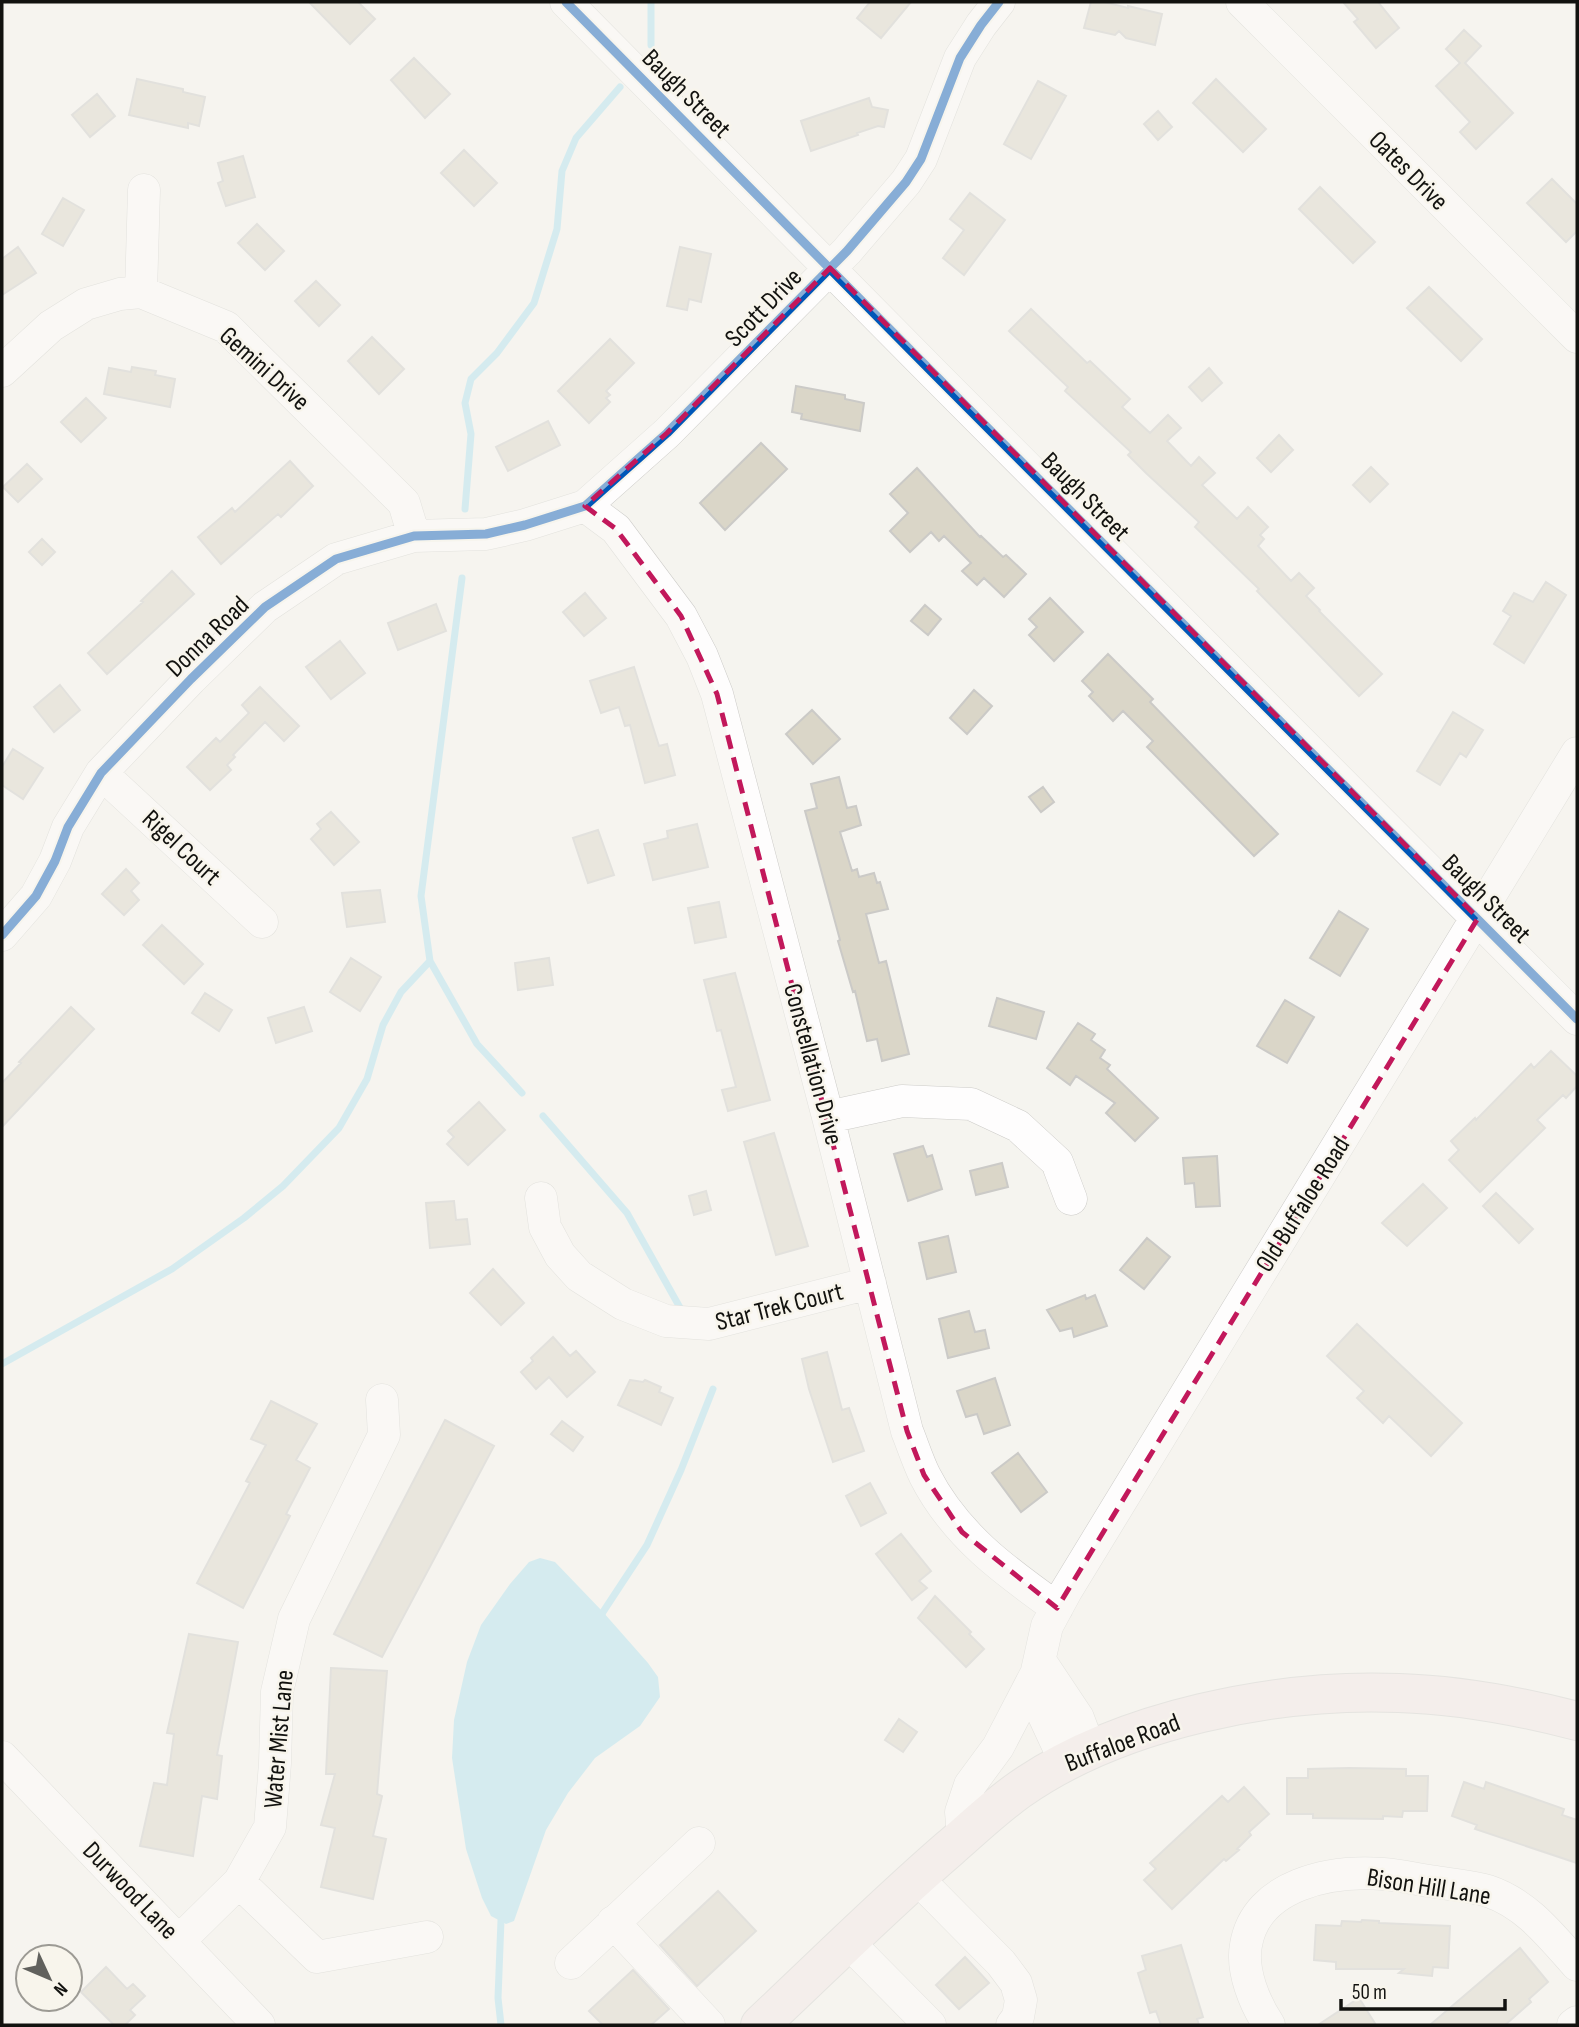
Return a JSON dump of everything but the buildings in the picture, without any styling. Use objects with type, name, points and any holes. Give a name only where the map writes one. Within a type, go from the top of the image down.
[{"type":"main road","name":"Buffaloe Road","points":[[760,2025],[916,1877],[1019,1790],[1077,1756],[1164,1723],[1218,1710],[1328,1693],[1400,1692],[1495,1702],[1577,1720]]},
{"type":"street","name":"Baugh Street","points":[[566,2],[1577,1019]]},
{"type":"street","name":"Scott Drive","points":[[585,506],[667,433],[881,214],[921,159],[960,58],[999,2]]},
{"type":"street","name":"Oates Drive","points":[[1242,2],[1577,337]]},
{"type":"street","points":[[2,371],[51,326],[86,303],[120,294],[141,292],[144,190]]},
{"type":"street","name":"Gemini Drive","points":[[141,292],[226,327],[404,503],[414,536]]},
{"type":"street","name":"Donna Road","points":[[2,935],[36,896],[55,861],[68,827],[101,773],[191,678],[265,607],[336,559],[414,536],[486,534],[585,506]]},
{"type":"street","name":"Constellation Drive","points":[[585,506],[616,529],[681,616],[702,656],[717,694],[907,1431],[924,1475],[962,1532],[987,1557],[1057,1608]]},
{"type":"street","name":"Old Buffaloe Road","points":[[963,1836],[961,1812],[970,1785],[999,1748],[1038,1667],[1047,1626],[1057,1608],[1577,753]]},
{"type":"street","name":"Rigel Court","points":[[101,773],[262,922]]},
{"type":"street","points":[[828,1117],[902,1101],[971,1104],[1018,1126],[1057,1162],[1071,1199]]},
{"type":"street","name":"Star Trek Court","points":[[541,1198],[545,1227],[560,1255],[579,1276],[623,1304],[666,1321],[709,1324],[870,1283]]},
{"type":"street","name":"Water Mist Lane","points":[[180,1940],[239,1882],[270,1828],[277,1692],[294,1619],[384,1435],[382,1400]]},
{"type":"street","points":[[1038,1667],[1077,1718],[1077,1756]]},
{"type":"street","name":"Durwood Lane","points":[[2,1757],[259,2025]]},
{"type":"street","points":[[570,1963],[699,1843]]},
{"type":"street","name":"Bison Hill Lane","points":[[1269,2025],[1260,2013],[1246,1969],[1248,1931],[1268,1903],[1287,1888],[1338,1875],[1382,1874],[1488,1891],[1531,1914],[1577,1965]]},
{"type":"street","points":[[916,1877],[1001,1963],[1016,1983],[1021,2000],[1018,2017],[1012,2025]]},
{"type":"street","points":[[239,1882],[317,1957],[427,1937]]},
{"type":"street","points":[[613,1922],[709,2025]]},
{"type":"street","points":[[848,1942],[930,2025]]},
{"type":"highlighted area","points":[[830,268],[1478,918],[1057,1608],[962,1532],[924,1475],[907,1431],[717,694],[681,616],[616,529],[585,506],[667,433]]},
{"type":"water","points":[[540,1558],[555,1562],[648,1663],[658,1677],[660,1697],[640,1726],[595,1758],[568,1793],[546,1830],[514,1921],[506,1924],[491,1916],[482,1898],[466,1849],[452,1758],[454,1720],[467,1662],[481,1625],[529,1562]]},
{"type":"waterway","points":[[651,2],[651,45]]},
{"type":"waterway","points":[[465,509],[471,434],[465,403],[471,379],[497,353],[534,303],[557,229],[562,171],[576,138],[620,87]]},
{"type":"waterway","points":[[462,578],[421,896],[430,961],[477,1044],[522,1093]]},
{"type":"waterway","points":[[2,1364],[172,1269],[244,1218],[283,1186],[339,1128],[367,1079],[383,1025],[401,992],[430,961]]},
{"type":"waterway","points":[[543,1116],[627,1213],[683,1313]]},
{"type":"waterway","points":[[600,1621],[603,1612],[647,1545],[713,1389]]},
{"type":"waterway","points":[[501,2025],[498,1998],[501,1920],[504,1911]]},
{"type":"cycle path","points":[[566,2],[1577,1019]]},
{"type":"cycle path","points":[[2,935],[36,896],[55,861],[68,827],[101,773],[265,607],[336,559],[414,536],[486,534],[585,506],[667,433],[847,251],[906,182],[921,159],[960,58],[999,2]]}]
